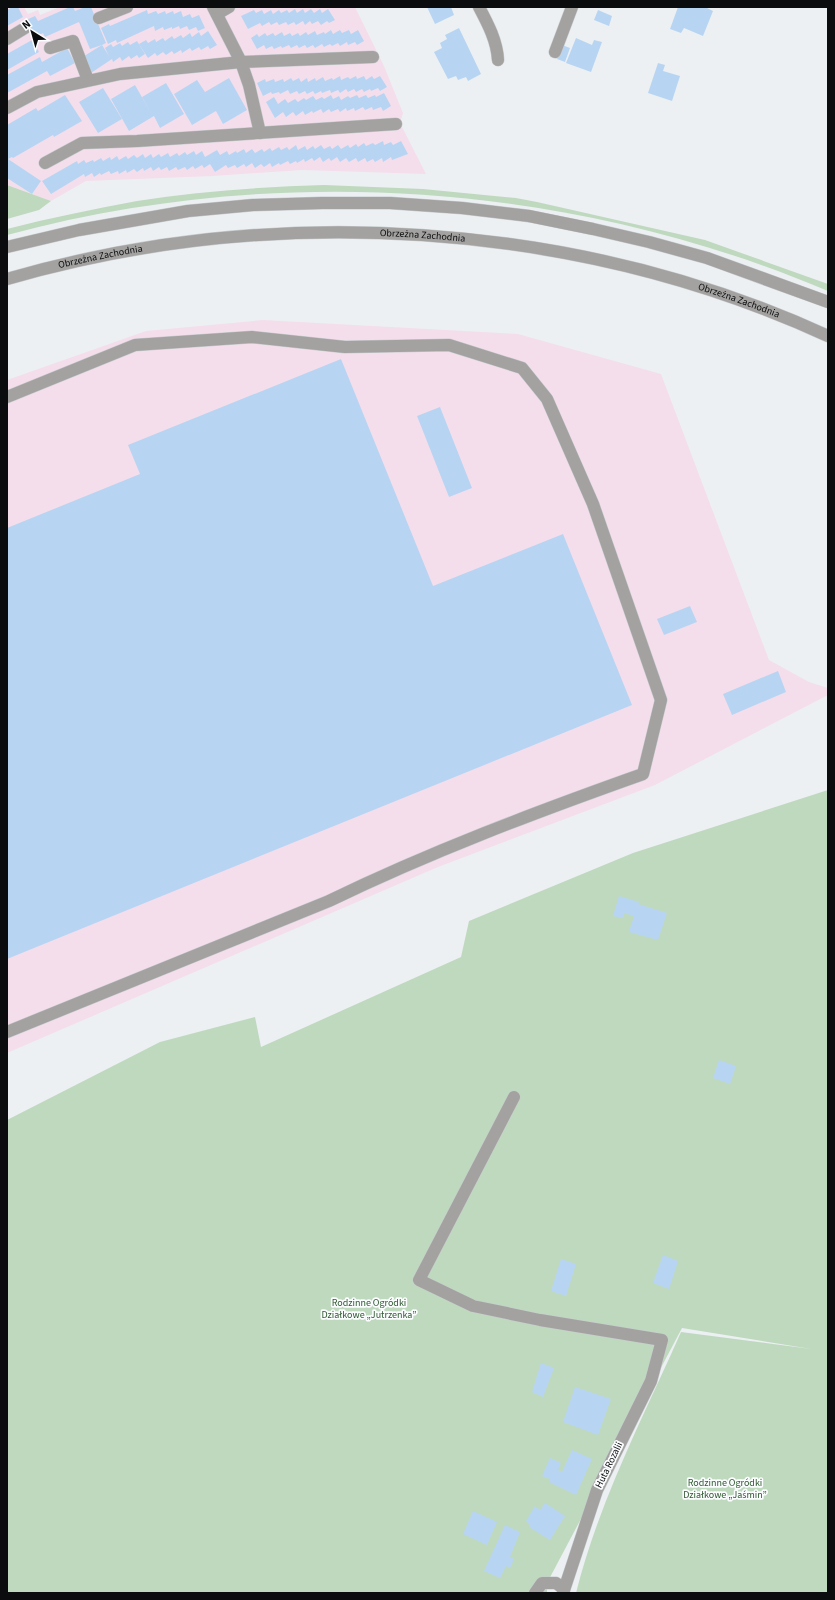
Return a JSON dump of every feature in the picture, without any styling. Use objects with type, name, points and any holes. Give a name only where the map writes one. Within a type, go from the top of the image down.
[{"type":"street","points":[[99,18],[127,7]]},
{"type":"street","points":[[229,7],[215,10],[241,62],[249,85],[260,133]]},
{"type":"street","points":[[479,7],[495,42],[498,51],[498,60]]},
{"type":"street","points":[[555,52],[572,7]]},
{"type":"street","points":[[7,39],[25,28]]},
{"type":"street","points":[[50,48],[73,41],[88,80]]},
{"type":"street","points":[[7,108],[37,92],[120,74],[241,62],[373,57]]},
{"type":"street","points":[[45,163],[82,142],[137,141],[396,124]]},
{"type":"street","points":[[7,246],[79,230],[180,212],[253,205],[390,203],[462,208],[529,216],[593,229],[649,242],[707,258],[828,302]]},
{"type":"street","name":"Obrzeżna Zachodnia","points":[[7,279],[80,260],[190,241],[253,235],[386,233],[454,237],[552,251],[642,271],[695,286],[757,307],[828,336]]},
{"type":"street","points":[[7,398],[134,345],[252,337],[345,347],[449,345],[522,368],[547,399],[593,504],[661,700],[643,774],[524,818],[441,851],[366,883],[329,901],[7,1032]]},
{"type":"street","name":"Huta Rozalii","points":[[514,1097],[419,1280],[473,1306],[540,1320],[662,1340],[651,1382],[597,1490],[563,1591]]},
{"type":"street","points":[[535,1593],[542,1584],[556,1583],[563,1591]]},
{"type":"shaded area","points":[[7,7],[24,7],[28,14],[38,10],[40,15],[60,7],[355,7],[384,66],[403,113],[400,123],[426,174],[302,170],[213,176],[86,181],[51,201],[7,185]]},
{"type":"shaded area","points":[[263,320],[518,334],[661,374],[769,660],[809,682],[828,688],[828,695],[655,785],[438,867],[7,1053],[7,380],[146,331]]},
{"type":"green space","points":[[7,185],[51,201],[39,210],[7,219]]},
{"type":"green space","points":[[324,185],[423,189],[516,198],[537,202],[705,240],[828,284],[828,291],[730,254],[629,226],[526,206],[422,195],[318,192],[213,198],[109,212],[7,235],[7,229],[137,201],[230,190]]},
{"type":"green space","name":"Rodzinne Ogródki Działkowe „Jutrzenka”","points":[[828,790],[828,1593],[576,1593],[609,1493],[681,1332],[811,1349],[682,1328],[547,1583],[547,1593],[7,1593],[7,1120],[160,1042],[255,1017],[261,1047],[461,957],[469,921],[633,853]]},
{"type":"building","points":[[12,7],[18,7],[23,17],[7,26],[7,10]]},
{"type":"building","points":[[73,7],[75,11],[85,7],[91,7],[106,43],[90,49],[79,22],[45,37],[43,33],[33,38],[26,20],[35,16],[38,21]]},
{"type":"building","points":[[427,7],[451,7],[454,15],[435,24]]},
{"type":"building","points":[[678,7],[705,7],[713,11],[703,36],[684,28],[681,33],[670,29]]},
{"type":"building","points":[[295,9],[297,13],[303,9],[305,13],[311,9],[314,13],[320,9],[322,13],[328,9],[335,20],[329,23],[327,21],[321,25],[318,21],[312,24],[310,21],[305,25],[303,21],[296,25],[294,22],[288,25],[286,22],[279,25],[277,22],[271,25],[269,22],[262,26],[260,23],[248,29],[241,16],[254,10],[256,13],[262,10],[264,14],[271,10],[273,14],[279,10],[281,13],[287,10],[289,13]]},
{"type":"building","points":[[147,10],[148,14],[156,11],[158,14],[165,11],[166,14],[173,11],[174,14],[181,11],[183,17],[190,14],[192,18],[199,15],[205,28],[198,31],[196,27],[189,30],[187,26],[180,29],[179,26],[164,30],[163,27],[155,31],[154,26],[117,43],[116,40],[108,44],[101,28],[109,24],[110,26]]},
{"type":"building","points":[[598,10],[612,16],[609,26],[594,20]]},
{"type":"building","points":[[459,28],[481,74],[468,81],[466,77],[458,80],[456,76],[448,79],[434,52],[442,48],[440,43],[447,39],[445,35]]},
{"type":"building","points":[[331,30],[333,34],[340,30],[342,33],[349,30],[351,34],[358,30],[364,41],[357,45],[355,42],[348,45],[347,42],[340,46],[338,43],[332,46],[330,44],[324,47],[322,44],[315,48],[313,45],[307,48],[305,45],[299,48],[297,45],[291,48],[289,45],[274,49],[272,46],[266,49],[264,45],[257,49],[251,38],[257,34],[259,37],[265,33],[267,36],[273,33],[275,36],[282,32],[284,36],[290,33],[292,36],[298,33],[300,36],[306,32],[308,35],[315,31],[317,35],[324,32],[325,34]]},
{"type":"building","points":[[208,31],[217,45],[210,49],[208,46],[201,50],[199,47],[192,51],[190,48],[182,53],[181,50],[174,54],[172,51],[166,55],[163,52],[157,56],[155,53],[148,58],[139,44],[146,40],[148,43],[155,39],[156,42],[163,38],[165,41],[172,36],[174,39],[181,35],[183,38],[190,33],[192,37],[199,32],[201,36]]},
{"type":"building","points":[[576,38],[592,45],[594,40],[602,42],[591,72],[566,63]]},
{"type":"building","points":[[32,40],[39,52],[7,70],[7,54]]},
{"type":"building","points":[[137,41],[145,54],[139,58],[137,55],[131,59],[129,56],[122,61],[120,57],[113,62],[112,59],[91,73],[81,58],[102,45],[109,56],[105,48],[111,44],[113,47],[120,43],[122,46],[128,42],[130,45]]},
{"type":"building","points":[[562,45],[570,48],[565,62],[557,59]]},
{"type":"building","points":[[67,48],[75,63],[50,76],[47,71],[7,93],[7,75],[40,57],[42,62]]},
{"type":"building","points":[[658,63],[665,65],[663,71],[680,76],[672,101],[648,93]]},
{"type":"building","points":[[340,76],[341,80],[348,77],[350,79],[356,76],[357,79],[364,76],[366,80],[372,76],[374,79],[380,76],[387,87],[380,91],[378,88],[371,91],[370,89],[364,92],[362,89],[356,92],[354,89],[348,92],[346,89],[340,93],[338,90],[331,93],[330,90],[322,93],[321,91],[315,94],[313,91],[307,94],[305,91],[299,94],[297,91],[290,94],[288,90],[280,94],[279,92],[272,94],[271,92],[263,96],[257,83],[265,79],[266,82],[274,79],[275,82],[283,79],[284,82],[291,78],[293,81],[299,78],[301,82],[307,78],[308,82],[315,78],[316,81],[323,77],[325,81],[332,78],[333,80]]},
{"type":"building","points":[[229,78],[247,110],[223,124],[216,111],[192,125],[174,94],[197,80],[205,92]]},
{"type":"building","points":[[166,83],[184,114],[160,128],[154,116],[129,131],[111,99],[135,85],[152,115],[142,97]]},
{"type":"building","points":[[103,88],[122,119],[98,133],[79,102]]},
{"type":"building","points":[[384,93],[391,106],[383,111],[381,107],[373,110],[372,107],[365,110],[363,107],[355,111],[354,108],[347,111],[346,108],[340,112],[338,109],[331,112],[329,109],[323,113],[321,109],[313,113],[312,111],[305,115],[303,111],[296,116],[293,112],[286,117],[283,112],[275,118],[266,102],[274,97],[278,104],[285,99],[288,103],[295,99],[298,102],[304,98],[306,100],[313,96],[316,100],[322,97],[324,99],[331,95],[333,99],[339,96],[341,100],[348,96],[350,98],[357,95],[359,98],[366,95],[368,98],[375,95],[376,97]]},
{"type":"building","points":[[65,95],[82,121],[54,137],[53,135],[13,158],[8,159],[41,181],[32,194],[7,178],[7,125],[36,108],[38,111]]},
{"type":"building","points":[[383,141],[384,145],[391,142],[393,145],[401,141],[408,154],[392,160],[391,157],[383,162],[382,158],[375,162],[373,159],[367,162],[365,158],[358,162],[356,158],[349,162],[346,158],[340,162],[337,157],[331,161],[329,158],[323,162],[320,157],[314,161],[312,158],[305,162],[304,159],[297,163],[296,161],[290,164],[288,161],[280,165],[279,163],[272,167],[270,163],[264,167],[261,164],[255,168],[252,163],[246,167],[244,164],[237,168],[235,165],[228,168],[226,165],[215,172],[210,164],[204,168],[202,165],[195,169],[193,166],[187,170],[185,167],[178,170],[176,167],[169,171],[167,167],[161,170],[159,167],[153,171],[151,167],[144,171],[143,168],[137,172],[134,169],[127,173],[126,170],[119,174],[118,171],[111,174],[109,171],[101,175],[100,173],[94,177],[92,173],[85,177],[84,174],[51,194],[42,181],[77,161],[78,164],[84,160],[86,163],[93,160],[94,162],[101,158],[103,161],[110,157],[111,160],[117,156],[119,160],[126,156],[128,159],[134,155],[137,158],[143,154],[145,158],[151,154],[153,158],[159,154],[161,157],[168,153],[170,157],[177,153],[179,156],[185,152],[187,155],[194,151],[196,155],[202,151],[205,157],[217,150],[220,155],[227,151],[229,155],[244,149],[246,153],[252,149],[255,153],[262,149],[264,152],[270,148],[272,151],[279,147],[281,150],[287,147],[289,150],[296,145],[298,150],[305,146],[307,150],[313,146],[315,149],[321,145],[324,149],[330,146],[332,149],[338,145],[341,149],[348,145],[350,148],[356,144],[358,147],[364,143],[366,146],[373,143],[375,145]]},
{"type":"building","points":[[341,359],[433,586],[563,534],[632,705],[7,959],[7,528],[140,474],[128,445]]},
{"type":"building","points":[[440,407],[472,488],[449,497],[417,416]]},
{"type":"building","points":[[690,606],[697,622],[664,635],[657,619]]},
{"type":"building","points":[[778,671],[786,692],[732,715],[723,694]]},
{"type":"building","points":[[619,896],[667,913],[658,940],[629,932],[634,916],[624,913],[623,918],[613,916]]},
{"type":"building","points":[[719,1060],[736,1066],[730,1084],[713,1078]]},
{"type":"building","points":[[663,1255],[678,1261],[669,1289],[653,1283]]},
{"type":"building","points":[[561,1259],[576,1264],[566,1296],[551,1291]]},
{"type":"building","points":[[541,1363],[554,1368],[543,1397],[532,1392]]},
{"type":"building","points":[[575,1387],[611,1399],[598,1435],[563,1422]]},
{"type":"building","points":[[572,1450],[592,1459],[576,1495],[549,1482],[550,1479],[542,1476],[550,1458],[561,1463],[558,1470],[562,1472]]},
{"type":"building","points":[[545,1503],[565,1516],[550,1540],[529,1527],[530,1525],[526,1521],[535,1506],[540,1510]]},
{"type":"building","points":[[473,1511],[497,1522],[487,1545],[463,1534]]},
{"type":"building","points":[[505,1525],[520,1532],[510,1557],[514,1559],[510,1568],[506,1566],[500,1578],[484,1571]]},
{"type":"park label","name":"Rodzinne Ogródki Działkowe „Jaśmin”","points":[[725,1488]]}]
